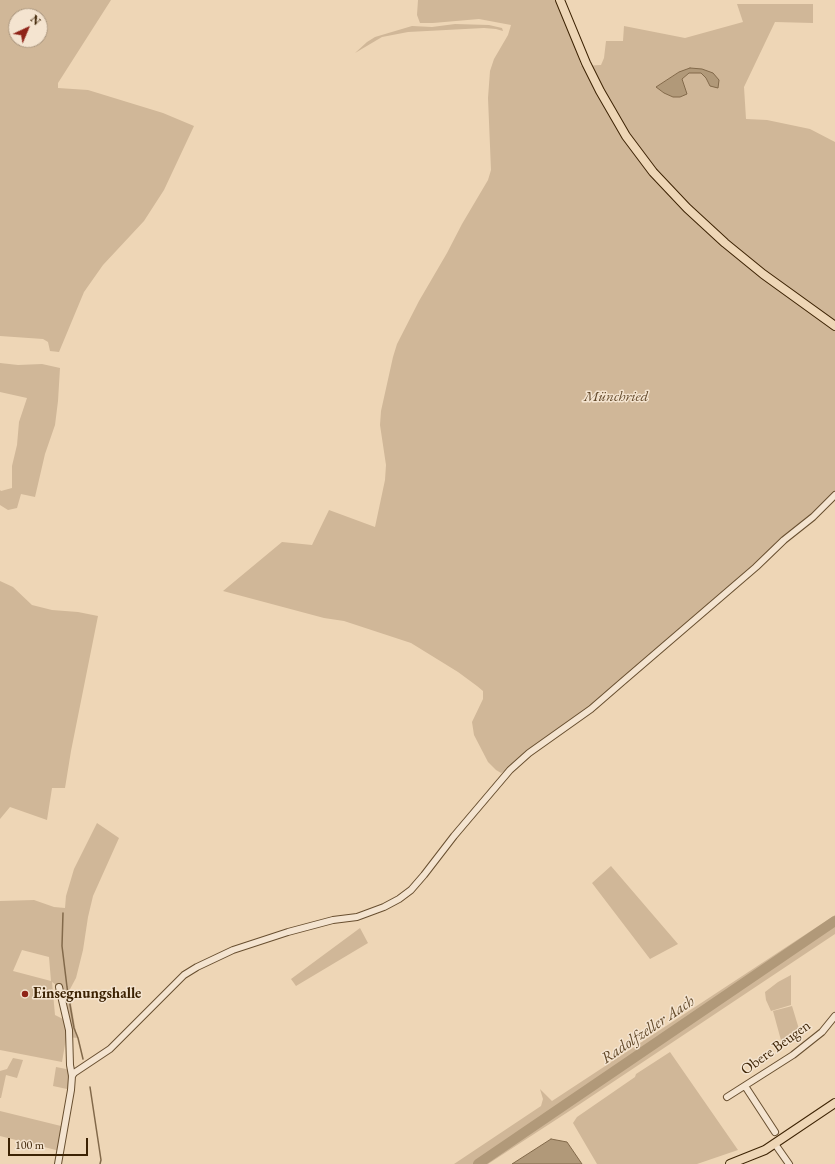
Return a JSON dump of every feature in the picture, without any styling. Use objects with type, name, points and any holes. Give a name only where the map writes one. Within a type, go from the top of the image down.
[{"type":"main road","points":[[560,0],[582,54],[600,91],[626,136],[653,172],[687,208],[725,243],[763,274],[835,326]]},
{"type":"main road","points":[[730,1164],[762,1152],[776,1144],[835,1103]]},
{"type":"street","points":[[73,1073],[110,1049],[180,980],[197,967],[233,950],[288,932],[333,920],[357,917],[384,907],[399,899],[411,890],[421,880],[454,836],[510,770],[529,753],[591,709],[622,683],[756,567],[784,540],[813,517],[835,495]]},
{"type":"street","points":[[58,1164],[73,1073],[70,1065],[69,1030],[59,987]]},
{"type":"street","name":"Obere Beugen","points":[[727,1097],[793,1055],[822,1032],[835,1016]]},
{"type":"street","points":[[745,1086],[775,1132]]},
{"type":"street","points":[[776,1144],[789,1164]]},
{"type":"green space","points":[[0,0],[111,0],[58,83],[58,88],[88,90],[163,113],[194,126],[164,190],[144,221],[103,265],[84,292],[59,352],[50,351],[48,342],[43,339],[0,336]]},
{"type":"green space","name":"Münchried","points":[[418,0],[556,0],[581,66],[601,65],[604,58],[606,41],[623,41],[624,26],[685,38],[743,22],[737,4],[813,4],[813,23],[775,22],[744,87],[746,119],[767,120],[810,129],[835,142],[835,493],[828,502],[590,708],[539,742],[507,770],[501,773],[488,762],[474,735],[472,722],[483,699],[483,691],[458,672],[411,643],[344,621],[324,618],[223,591],[282,542],[312,545],[329,510],[375,527],[385,480],[386,465],[380,425],[381,411],[393,357],[397,344],[419,301],[488,180],[491,170],[488,98],[490,71],[494,59],[508,35],[511,25],[479,19],[420,23],[417,15]],"holes":[[[679,72],[713,73],[710,86],[706,78],[701,73],[689,73],[682,79],[686,94],[680,97],[673,97],[656,87]]]},
{"type":"green space","points":[[455,24],[489,25],[502,28],[503,31],[484,28],[408,32],[382,37],[355,53],[375,37],[412,26],[432,27]]},
{"type":"green space","points":[[0,363],[18,365],[42,364],[60,368],[55,425],[45,454],[35,497],[21,494],[17,508],[8,510],[0,505],[0,490],[12,488],[12,466],[17,445],[19,422],[27,398],[0,392]]},
{"type":"green space","points":[[0,581],[13,587],[32,605],[52,610],[78,612],[98,616],[65,788],[52,788],[47,820],[10,807],[0,819]]},
{"type":"green space","points":[[97,823],[119,838],[93,896],[76,978],[69,991],[77,1038],[69,1037],[59,987],[52,982],[55,1015],[63,1019],[67,1033],[62,1062],[0,1050],[0,901],[34,900],[54,907],[65,908],[66,896],[74,869]],"holes":[[[22,950],[49,957],[51,981],[13,971]]]},
{"type":"green space","points":[[611,866],[678,944],[650,959],[592,883]]},
{"type":"green space","points":[[835,915],[835,934],[571,1110],[488,1164],[454,1164],[541,1106],[543,1099],[540,1089],[552,1101]]},
{"type":"green space","points":[[360,928],[368,943],[296,986],[291,979]]},
{"type":"green space","points":[[791,975],[791,1005],[771,1011],[766,1000],[765,992],[778,982]]},
{"type":"green space","points":[[792,1006],[802,1039],[782,1044],[773,1011]]},
{"type":"green space","points":[[670,1052],[738,1150],[697,1164],[597,1164],[573,1123],[577,1117],[635,1077],[636,1074]]},
{"type":"green space","points":[[13,1058],[23,1060],[17,1078],[6,1075],[0,1098],[0,1071],[7,1069]]},
{"type":"green space","points":[[56,1067],[69,1071],[70,1078],[67,1089],[53,1086]]},
{"type":"green space","points":[[0,1111],[61,1126],[60,1151],[0,1136]]},
{"type":"shaded area","points":[[690,68],[702,69],[713,73],[719,80],[718,88],[710,86],[706,78],[701,73],[689,73],[682,79],[687,94],[680,97],[673,97],[656,87],[679,72]]},
{"type":"shaded area","points":[[551,1139],[567,1142],[582,1164],[512,1164]]},
{"type":"waterway","points":[[63,913],[62,946],[67,987],[74,1028],[83,1059]]},
{"type":"waterway","name":"Radolfzeller Aach","points":[[478,1164],[835,921]]},
{"type":"waterway","points":[[90,1087],[101,1160],[100,1164]]},
{"type":"place","name":"Einsegnungshalle","points":[[25,994]]}]
